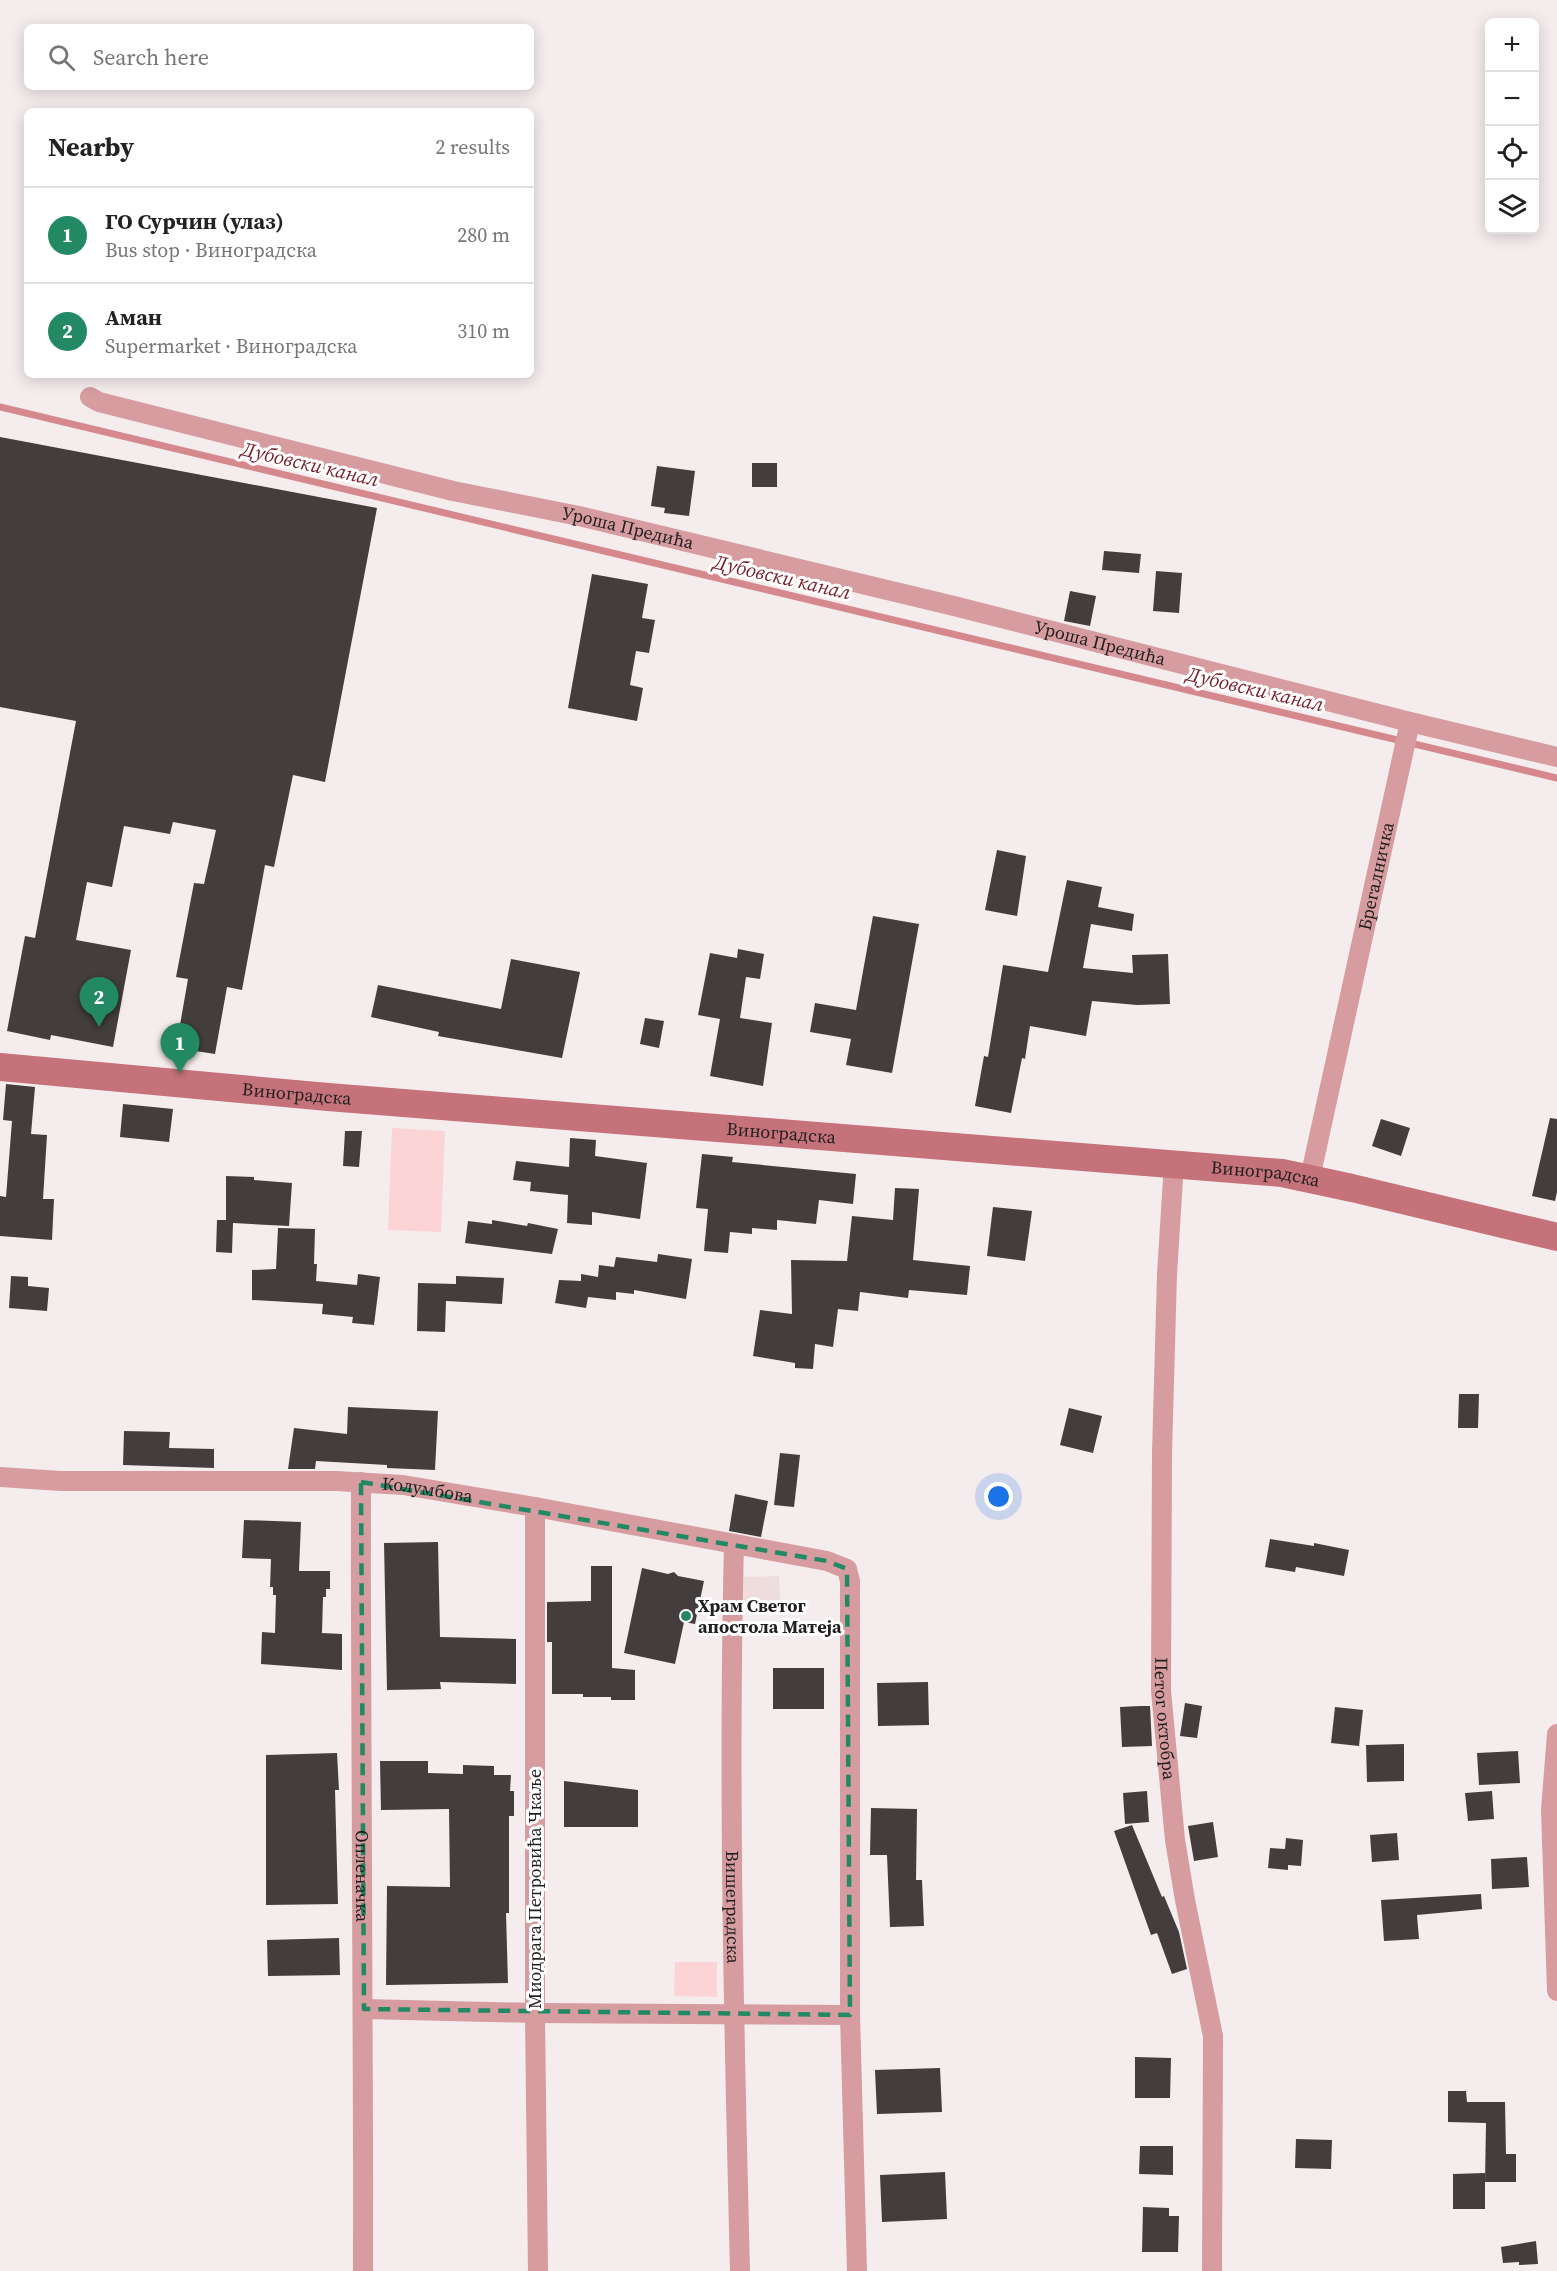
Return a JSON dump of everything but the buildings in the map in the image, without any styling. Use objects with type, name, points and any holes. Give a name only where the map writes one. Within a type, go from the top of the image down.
[{"type":"street","name":"Уроша Предића","points":[[90,398],[299,454],[453,491],[579,516],[954,606],[1409,727]]},
{"type":"street","points":[[1409,727],[1557,757]]},
{"type":"street","name":"Брегалничка","points":[[1310,1178],[1409,727]]},
{"type":"street","name":"Виноградска","points":[[0,1067],[328,1097],[1282,1173],[1557,1238]]},
{"type":"street","name":"Петог октобра","points":[[1174,1163],[1167,1262],[1162,1453],[1161,1691],[1175,1840],[1213,2036],[1212,2271]]},
{"type":"street","name":"Колумбова","points":[[0,1477],[60,1481],[361,1482],[431,1489],[827,1561],[847,1569],[850,1581],[850,2015]]},
{"type":"street","name":"Опленачка","points":[[361,1482],[363,2271]]},
{"type":"street","name":"Миодрага Петровића Чкаље","points":[[536,1507],[535,2013],[538,2271]]},
{"type":"street","name":"Вишеградска","points":[[734,1544],[732,1639],[734,2015],[740,2271]]},
{"type":"street","points":[[1557,1734],[1551,1810],[1557,1991]]},
{"type":"street","points":[[364,2009],[535,2013],[850,2015],[857,2271]]},
{"type":"highlighted area","points":[[361,1482],[827,1561],[847,1569],[850,2015],[364,2009]]},
{"type":"shaded area","points":[[392,1128],[445,1131],[441,1232],[388,1230]]},
{"type":"shaded area","points":[[779,1576],[781,1612],[742,1613],[741,1577]]},
{"type":"shaded area","points":[[675,1962],[717,1962],[717,1997],[674,1996]]},
{"type":"waterway","name":"Дубовски канал","points":[[0,407],[1557,778]]},
{"type":"place","name":"Аман","points":[[99,1027]]},
{"type":"place","name":"ГО Сурчин (улаз)","points":[[180,1073]]},
{"type":"place","name":"Храм Светог апостола Матеја","points":[[686,1616]]}]
